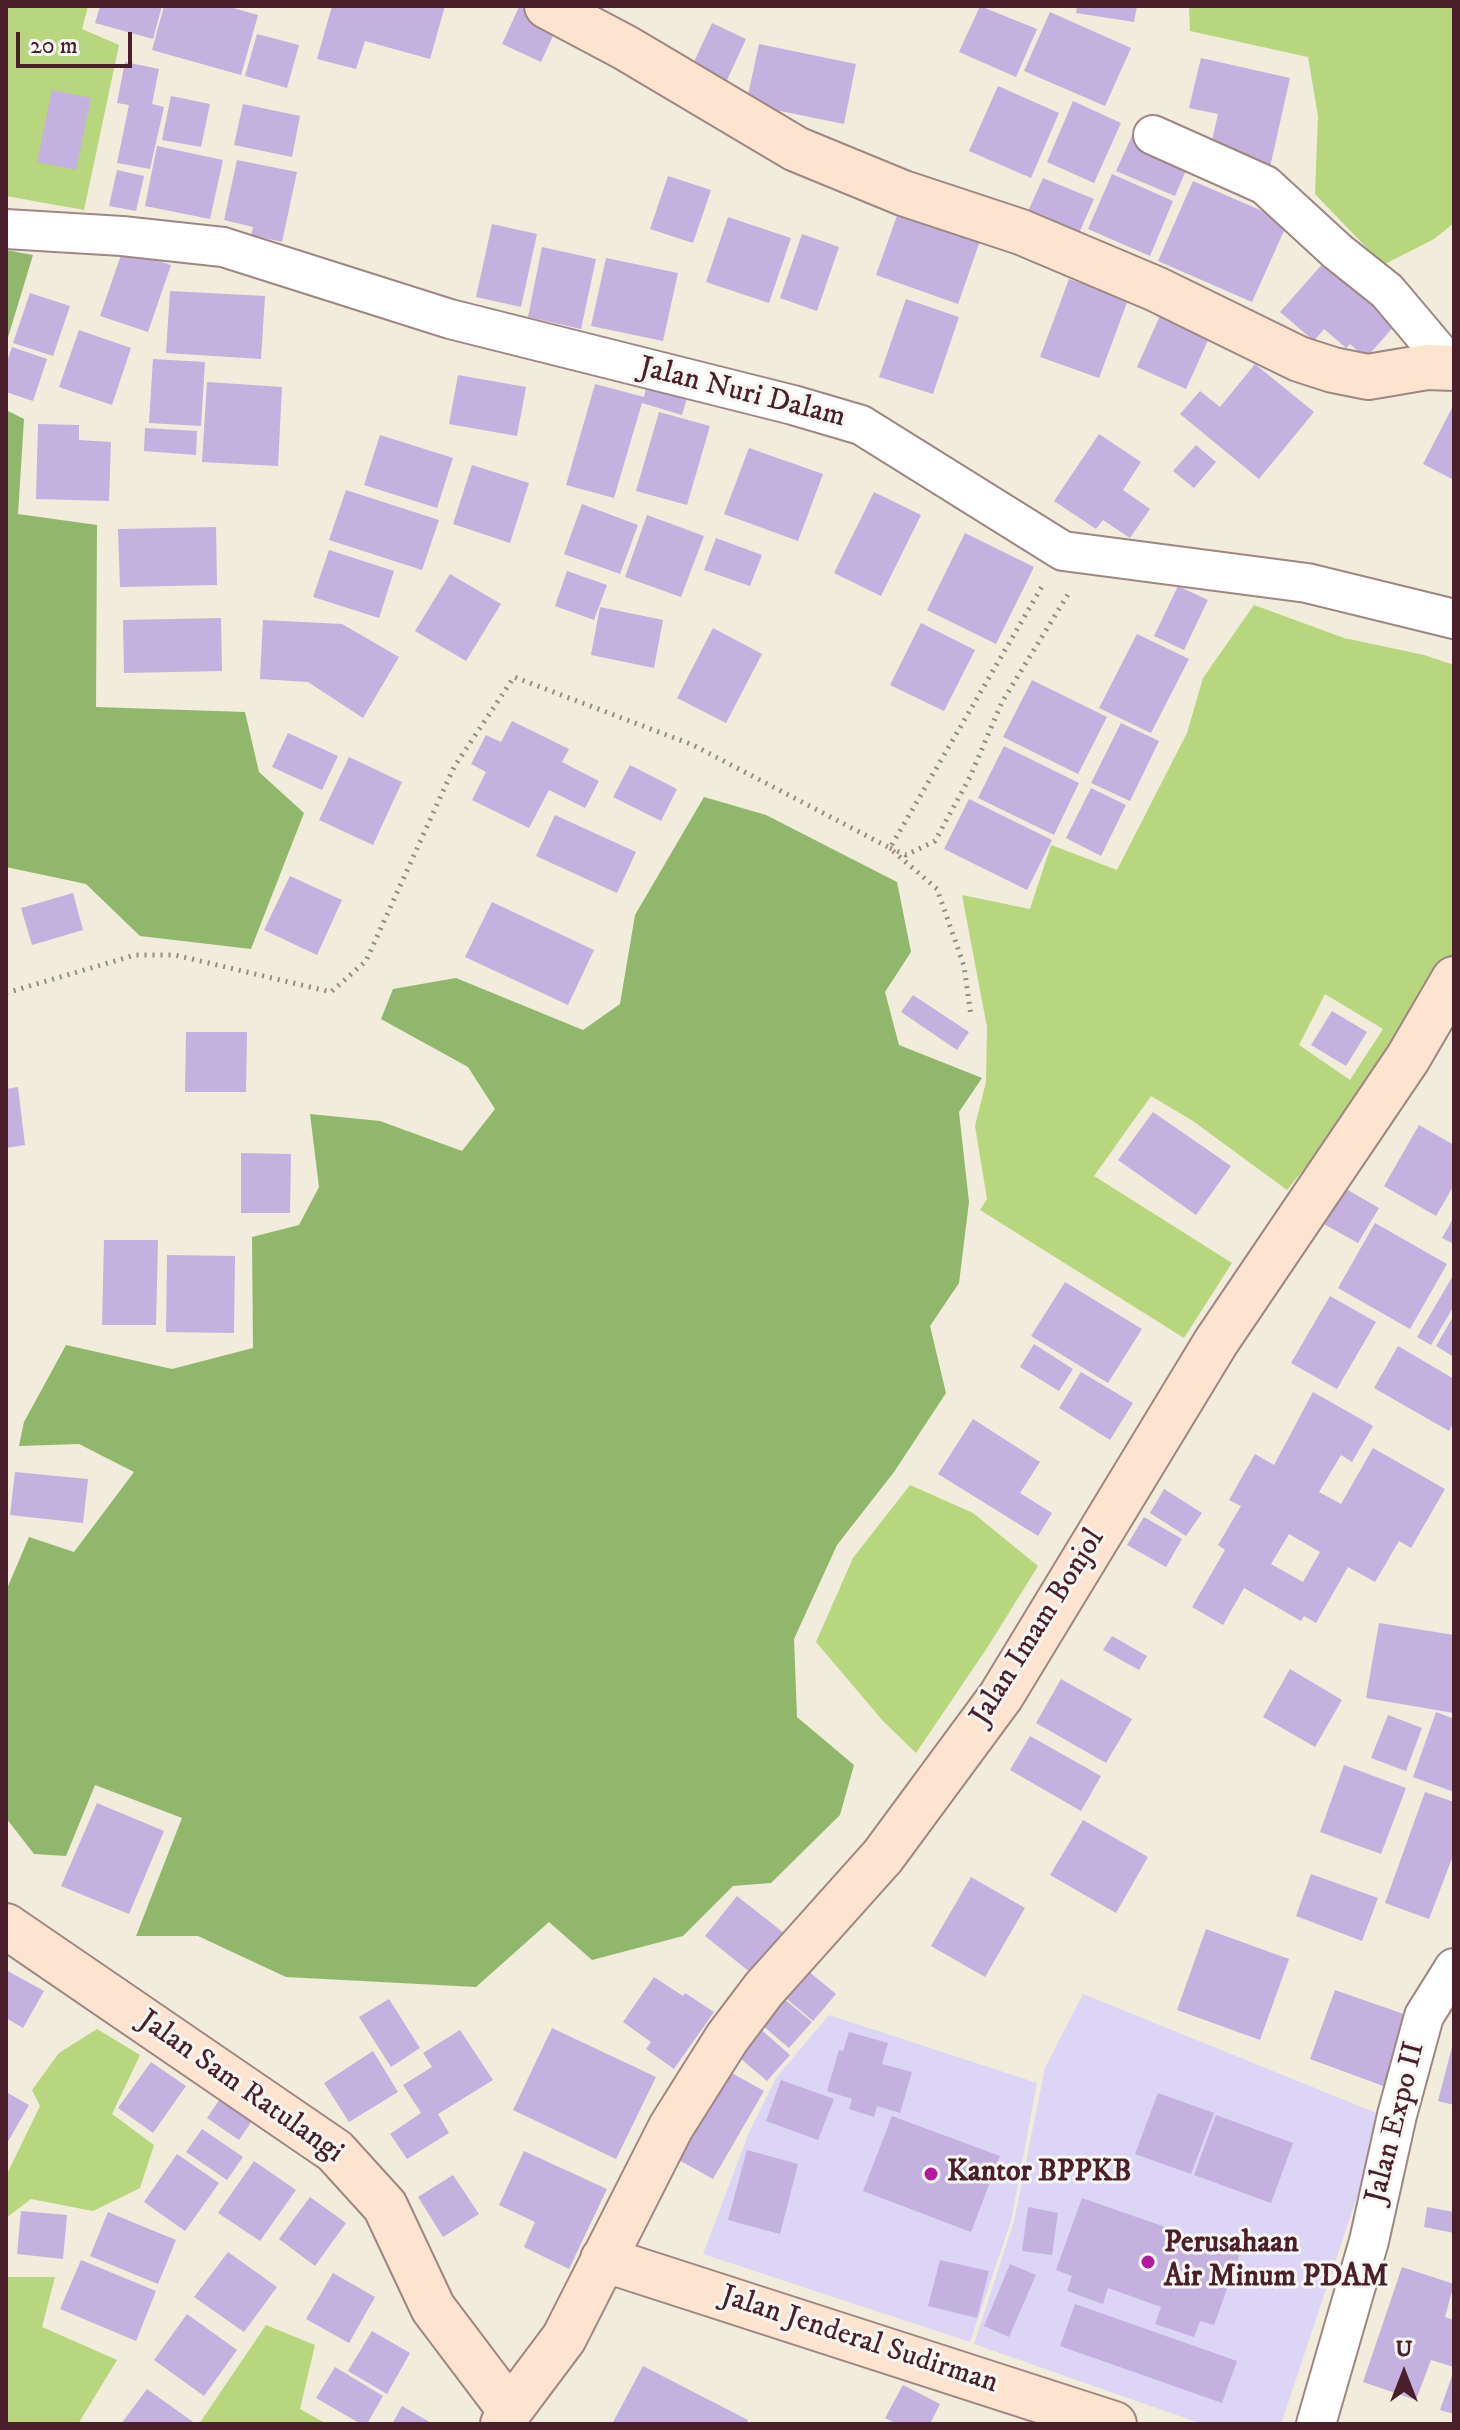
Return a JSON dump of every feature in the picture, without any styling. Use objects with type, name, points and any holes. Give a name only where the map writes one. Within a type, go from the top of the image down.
[{"type":"main road","points":[[547,6],[626,48],[796,149],[903,193],[1034,238],[1156,289],[1299,359],[1368,377],[1427,367],[1453,368]]},
{"type":"main road","name":"Jalan Imam Bonjol","points":[[507,2417],[564,2338],[671,2127],[727,2038],[764,1989],[883,1856],[1001,1696],[1216,1342],[1392,1082],[1454,979]]},
{"type":"main road","name":"Jalan Sam Ratulangi","points":[[6,1926],[335,2151],[385,2206],[433,2308],[507,2417]]},
{"type":"main road","name":"Jalan Jenderal Sudirman","points":[[603,2259],[1114,2424]]},
{"type":"street","points":[[1153,135],[1265,185],[1338,252],[1387,291],[1453,368]]},
{"type":"street","name":"Jalan Nuri Dalam","points":[[6,229],[122,236],[223,247],[450,319],[861,425],[1081,553],[1307,583],[1454,619]]},
{"type":"street","name":"Jalan Expo II","points":[[1316,2424],[1369,2241],[1397,2115],[1424,2016],[1449,1984]]},
{"type":"path","points":[[890,848],[1081,553]]},
{"type":"path","points":[[6,993],[135,955],[175,955],[331,992],[366,961],[454,767],[514,677],[693,745],[906,855],[935,841],[970,777],[1002,702],[1062,600],[1081,553]]},
{"type":"path","points":[[890,848],[937,889],[964,966],[971,1016]]},
{"type":"shaded area","points":[[1083,1994],[1384,2116],[1281,2424],[1202,2424],[974,2344],[1014,2221],[1045,2068]]},
{"type":"shaded area","points":[[829,2015],[1037,2083],[1011,2221],[970,2342],[703,2254],[748,2135],[776,2078]]},
{"type":"green space","points":[[6,6],[88,6],[82,29],[119,45],[84,210],[6,196]]},
{"type":"green space","points":[[1189,6],[1454,6],[1454,223],[1434,239],[1383,265],[1315,194],[1318,116],[1308,57],[1190,31]]},
{"type":"green space","points":[[6,250],[33,255],[6,344]]},
{"type":"green space","points":[[6,410],[24,419],[18,514],[97,525],[96,707],[245,712],[259,772],[304,813],[251,949],[140,936],[86,884],[6,867]]},
{"type":"green space","points":[[1254,605],[1344,638],[1424,655],[1454,665],[1454,952],[1349,1113],[1287,1190],[1193,1121],[1151,1096],[1094,1176],[1232,1263],[1184,1338],[980,1210],[987,1199],[975,1126],[986,1082],[987,1027],[962,895],[1030,909],[1051,845],[1117,870],[1187,733],[1203,678]],"holes":[[[1325,994],[1383,1029],[1350,1080],[1299,1045]]]},
{"type":"green space","points":[[704,797],[766,815],[897,882],[911,952],[885,992],[899,1045],[982,1078],[959,1112],[969,1202],[959,1283],[930,1326],[946,1393],[894,1472],[837,1545],[794,1639],[797,1717],[854,1765],[840,1815],[771,1883],[733,1886],[683,1936],[592,1960],[549,1922],[476,1987],[286,1977],[198,1936],[136,1936],[182,1818],[95,1785],[66,1856],[34,1854],[6,1818],[6,1591],[29,1537],[74,1552],[134,1472],[79,1444],[19,1446],[24,1422],[66,1345],[172,1369],[253,1348],[252,1237],[299,1225],[319,1187],[310,1114],[380,1121],[462,1151],[495,1109],[468,1067],[381,1019],[393,989],[456,978],[583,1030],[620,1004],[635,915]]},
{"type":"green space","points":[[910,1485],[973,1513],[1038,1566],[916,1753],[883,1721],[816,1642],[853,1558]]},
{"type":"green space","points":[[97,2029],[140,2055],[112,2114],[154,2145],[140,2188],[93,2211],[31,2199],[6,2218],[6,2176],[40,2106],[32,2090],[59,2053]]},
{"type":"green space","points":[[6,2277],[55,2277],[42,2327],[117,2360],[78,2424],[6,2424]]},
{"type":"green space","points":[[266,2325],[315,2345],[300,2409],[327,2424],[199,2424]]},
{"type":"building","points":[[100,6],[162,6],[153,39],[95,23]]},
{"type":"building","points":[[164,6],[226,6],[258,15],[241,75],[152,50]]},
{"type":"building","points":[[332,6],[445,6],[430,59],[365,41],[356,69],[317,59]]},
{"type":"building","points":[[980,6],[1037,29],[1016,77],[959,52]]},
{"type":"building","points":[[1077,6],[1137,6],[1134,22],[1076,13]]},
{"type":"building","points":[[519,7],[558,25],[541,62],[502,44]]},
{"type":"building","points":[[1050,12],[1131,48],[1105,106],[1024,71]]},
{"type":"building","points":[[712,23],[746,39],[727,80],[693,64]]},
{"type":"building","points":[[257,34],[299,45],[287,88],[245,76]]},
{"type":"building","points":[[759,44],[856,64],[844,124],[746,104]]},
{"type":"building","points":[[1201,58],[1290,78],[1270,167],[1209,153],[1218,114],[1189,108]]},
{"type":"building","points":[[125,62],[159,69],[152,104],[164,107],[150,169],[117,163],[129,105],[117,103]]},
{"type":"building","points":[[998,86],[1059,113],[1031,178],[969,151]]},
{"type":"building","points":[[52,90],[91,98],[76,170],[37,162]]},
{"type":"building","points":[[171,96],[210,104],[201,147],[162,140]]},
{"type":"building","points":[[1073,101],[1121,123],[1094,183],[1047,162]]},
{"type":"building","points":[[243,104],[300,116],[292,157],[234,145]]},
{"type":"building","points":[[1135,129],[1193,154],[1175,196],[1116,171]]},
{"type":"building","points":[[157,146],[223,160],[210,219],[145,206]]},
{"type":"building","points":[[237,160],[297,172],[282,242],[251,235],[253,227],[224,220]]},
{"type":"building","points":[[117,170],[144,176],[136,211],[109,206]]},
{"type":"building","points":[[1112,174],[1173,201],[1150,256],[1088,229]]},
{"type":"building","points":[[668,176],[711,190],[693,243],[650,229]]},
{"type":"building","points":[[1043,178],[1094,199],[1076,240],[1025,218]]},
{"type":"building","points":[[1193,181],[1288,222],[1252,302],[1158,261]]},
{"type":"building","points":[[899,210],[981,238],[958,304],[876,275]]},
{"type":"building","points":[[728,217],[791,238],[769,303],[706,282]]},
{"type":"building","points":[[492,224],[537,234],[521,307],[476,297]]},
{"type":"building","points":[[802,234],[839,247],[817,311],[780,298]]},
{"type":"building","points":[[542,247],[596,259],[581,329],[528,317]]},
{"type":"building","points":[[123,249],[171,265],[148,332],[100,316]]},
{"type":"building","points":[[1332,253],[1404,315],[1366,358],[1350,344],[1346,348],[1324,329],[1314,341],[1280,312]]},
{"type":"building","points":[[606,258],[678,273],[663,341],[591,326]]},
{"type":"building","points":[[1069,279],[1128,300],[1099,378],[1040,357]]},
{"type":"building","points":[[170,291],[265,296],[261,359],[166,353]]},
{"type":"building","points":[[30,293],[70,306],[53,356],[13,343]]},
{"type":"building","points":[[906,299],[959,317],[933,394],[879,377]]},
{"type":"building","points":[[1160,316],[1209,338],[1186,389],[1137,367]]},
{"type":"building","points":[[79,330],[131,348],[112,405],[59,387]]},
{"type":"building","points":[[12,347],[47,359],[33,401],[6,392],[6,364]]},
{"type":"building","points":[[153,359],[205,362],[201,426],[149,423]]},
{"type":"building","points":[[1255,364],[1314,412],[1259,479],[1180,414],[1200,391],[1220,407]]},
{"type":"building","points":[[458,375],[526,387],[517,436],[449,424]]},
{"type":"building","points":[[648,379],[689,391],[682,415],[642,403],[614,498],[566,485],[595,384],[644,397]]},
{"type":"building","points":[[207,382],[282,387],[278,466],[202,462]]},
{"type":"building","points":[[1454,404],[1454,480],[1423,464]]},
{"type":"building","points":[[659,412],[710,426],[687,505],[636,491]]},
{"type":"building","points":[[38,424],[79,425],[79,440],[111,442],[109,501],[36,499]]},
{"type":"building","points":[[145,428],[197,431],[196,455],[144,451]]},
{"type":"building","points":[[1099,434],[1141,462],[1123,490],[1150,509],[1130,538],[1103,520],[1096,529],[1054,501]]},
{"type":"building","points":[[380,435],[453,458],[437,508],[364,485]]},
{"type":"building","points":[[1196,445],[1216,462],[1194,488],[1173,471]]},
{"type":"building","points":[[749,448],[823,474],[798,541],[724,514]]},
{"type":"building","points":[[472,465],[529,483],[510,543],[453,524]]},
{"type":"building","points":[[346,490],[439,520],[422,570],[329,540]]},
{"type":"building","points":[[874,492],[921,515],[881,596],[834,573]]},
{"type":"building","points":[[582,504],[638,525],[620,574],[564,554]]},
{"type":"building","points":[[647,515],[704,536],[681,597],[625,577]]},
{"type":"building","points":[[216,527],[217,585],[120,587],[118,529]]},
{"type":"building","points":[[965,533],[1034,567],[996,644],[927,610]]},
{"type":"building","points":[[716,538],[762,555],[750,586],[704,570]]},
{"type":"building","points":[[329,550],[394,571],[379,618],[313,597]]},
{"type":"building","points":[[567,571],[607,585],[594,620],[555,606]]},
{"type":"building","points":[[450,574],[501,604],[466,661],[415,631]]},
{"type":"building","points":[[1178,586],[1208,600],[1184,650],[1154,636]]},
{"type":"building","points":[[600,607],[663,620],[654,668],[591,655]]},
{"type":"building","points":[[221,618],[222,671],[124,673],[123,620]]},
{"type":"building","points":[[263,620],[342,624],[399,657],[363,718],[308,682],[260,679]]},
{"type":"building","points":[[921,623],[975,650],[944,711],[890,685]]},
{"type":"building","points":[[713,628],[762,654],[726,723],[677,698]]},
{"type":"building","points":[[1137,634],[1189,659],[1151,733],[1099,708]]},
{"type":"building","points":[[1032,680],[1107,717],[1078,774],[1003,737]]},
{"type":"building","points":[[512,721],[569,749],[562,762],[599,781],[585,808],[549,790],[529,828],[472,800],[486,772],[471,764],[486,735],[501,742]]},
{"type":"building","points":[[1121,723],[1159,741],[1130,801],[1091,783]]},
{"type":"building","points":[[288,733],[338,756],[322,790],[272,767]]},
{"type":"building","points":[[1004,746],[1079,783],[1054,835],[978,798]]},
{"type":"building","points":[[349,757],[402,782],[373,845],[319,820]]},
{"type":"building","points":[[630,765],[677,789],[661,821],[613,797]]},
{"type":"building","points":[[1091,788],[1126,805],[1101,856],[1066,838]]},
{"type":"building","points":[[969,799],[1052,840],[1027,890],[944,849]]},
{"type":"building","points":[[555,815],[636,852],[617,893],[536,856]]},
{"type":"building","points":[[290,876],[342,900],[317,955],[264,930]]},
{"type":"building","points":[[73,893],[83,930],[32,945],[21,908]]},
{"type":"building","points":[[492,902],[594,950],[568,1005],[465,957]]},
{"type":"building","points":[[913,995],[969,1032],[957,1050],[901,1012]]},
{"type":"building","points":[[1332,1011],[1367,1032],[1346,1066],[1311,1045]]},
{"type":"building","points":[[186,1032],[247,1032],[246,1092],[185,1092]]},
{"type":"building","points":[[18,1087],[25,1145],[6,1148],[6,1089]]},
{"type":"building","points":[[1153,1112],[1231,1166],[1196,1215],[1118,1160]]},
{"type":"building","points":[[1419,1125],[1454,1145],[1454,1185],[1436,1216],[1384,1186]]},
{"type":"building","points":[[241,1153],[291,1154],[290,1213],[241,1213]]},
{"type":"building","points":[[1341,1186],[1379,1208],[1358,1243],[1320,1222]]},
{"type":"building","points":[[1454,1217],[1454,1244],[1442,1238]]},
{"type":"building","points":[[1375,1223],[1447,1264],[1410,1329],[1338,1288]]},
{"type":"building","points":[[104,1240],[158,1240],[156,1325],[102,1325]]},
{"type":"building","points":[[167,1255],[235,1256],[234,1333],[166,1332]]},
{"type":"building","points":[[1454,1274],[1454,1306],[1431,1345],[1417,1337]]},
{"type":"building","points":[[1065,1282],[1142,1329],[1108,1383],[1031,1336]]},
{"type":"building","points":[[1330,1296],[1376,1322],[1337,1389],[1291,1363]]},
{"type":"building","points":[[1454,1315],[1454,1357],[1436,1346]]},
{"type":"building","points":[[1034,1344],[1073,1369],[1059,1391],[1020,1367]]},
{"type":"building","points":[[1398,1346],[1454,1379],[1454,1421],[1449,1431],[1374,1388]]},
{"type":"building","points":[[1081,1372],[1133,1403],[1110,1440],[1059,1408]]},
{"type":"building","points":[[1313,1392],[1373,1426],[1352,1462],[1341,1455],[1319,1492],[1341,1504],[1373,1448],[1445,1489],[1411,1548],[1399,1541],[1375,1582],[1348,1567],[1316,1623],[1304,1616],[1301,1621],[1244,1588],[1223,1625],[1192,1607],[1225,1550],[1218,1545],[1241,1506],[1229,1500],[1255,1454],[1274,1465]],"holes":[[[1289,1534],[1320,1552],[1303,1582],[1271,1564]]]},
{"type":"building","points":[[973,1419],[1040,1462],[1020,1493],[1052,1513],[1038,1536],[938,1474]]},
{"type":"building","points":[[15,1472],[88,1479],[83,1523],[10,1515]]},
{"type":"building","points":[[1164,1489],[1202,1513],[1186,1536],[1150,1513]]},
{"type":"building","points":[[1144,1517],[1182,1539],[1166,1567],[1127,1545]]},
{"type":"building","points":[[1379,1623],[1454,1635],[1454,1713],[1366,1698]]},
{"type":"building","points":[[1112,1636],[1147,1656],[1139,1670],[1103,1650]]},
{"type":"building","points":[[1290,1669],[1342,1700],[1315,1747],[1263,1717]]},
{"type":"building","points":[[1061,1679],[1132,1719],[1106,1763],[1036,1723]]},
{"type":"building","points":[[1436,1712],[1454,1719],[1454,1792],[1413,1777]]},
{"type":"building","points":[[1388,1715],[1422,1728],[1406,1771],[1371,1758]]},
{"type":"building","points":[[1030,1736],[1101,1776],[1081,1811],[1010,1770]]},
{"type":"building","points":[[1344,1765],[1406,1788],[1381,1854],[1320,1832]]},
{"type":"building","points":[[1425,1792],[1454,1802],[1454,1853],[1429,1919],[1385,1903]]},
{"type":"building","points":[[97,1803],[164,1831],[129,1914],[61,1886]]},
{"type":"building","points":[[1083,1820],[1148,1857],[1116,1913],[1050,1875]]},
{"type":"building","points":[[1311,1874],[1378,1898],[1362,1941],[1296,1916]]},
{"type":"building","points":[[971,1877],[1025,1908],[985,1977],[931,1946]]},
{"type":"building","points":[[737,1896],[784,1933],[751,1973],[705,1936]]},
{"type":"building","points":[[1206,1929],[1289,1959],[1260,2040],[1177,2010]]},
{"type":"building","points":[[802,1966],[836,1994],[813,2021],[780,1993]]},
{"type":"building","points":[[6,1970],[44,1991],[23,2028],[6,2018]]},
{"type":"building","points":[[654,1977],[714,2012],[674,2069],[646,2049],[651,2042],[623,2022]]},
{"type":"building","points":[[1335,1990],[1412,2017],[1386,2087],[1310,2059]]},
{"type":"building","points":[[778,1994],[812,2022],[789,2048],[756,2020]]},
{"type":"building","points":[[389,1999],[420,2048],[391,2067],[359,2017]]},
{"type":"building","points":[[757,2026],[790,2055],[767,2081],[734,2053]]},
{"type":"building","points":[[552,2028],[656,2077],[616,2159],[513,2110]]},
{"type":"building","points":[[460,2030],[493,2080],[438,2114],[449,2133],[407,2159],[390,2134],[421,2113],[403,2085],[432,2067],[423,2053]]},
{"type":"building","points":[[849,2032],[888,2043],[882,2064],[912,2072],[900,2113],[877,2106],[874,2117],[849,2109],[852,2099],[827,2091],[839,2050],[843,2051]]},
{"type":"building","points":[[1454,2044],[1454,2105],[1438,2101]]},
{"type":"building","points":[[373,2051],[398,2092],[349,2122],[324,2083]]},
{"type":"building","points":[[151,2062],[186,2086],[153,2133],[118,2108]]},
{"type":"building","points":[[730,2072],[764,2091],[713,2179],[679,2160]]},
{"type":"building","points":[[781,2080],[834,2099],[818,2140],[766,2121]]},
{"type":"building","points":[[6,2092],[29,2105],[6,2145]]},
{"type":"building","points":[[224,2093],[256,2115],[239,2140],[207,2118]]},
{"type":"building","points":[[1158,2093],[1214,2113],[1191,2174],[1135,2154]]},
{"type":"building","points":[[1216,2115],[1293,2143],[1271,2203],[1194,2175]]},
{"type":"building","name":"Kantor BPPKB","points":[[892,2116],[1000,2156],[971,2232],[863,2191]]},
{"type":"building","points":[[202,2129],[243,2157],[227,2180],[186,2152]]},
{"type":"building","points":[[747,2150],[798,2164],[780,2234],[728,2220]]},
{"type":"building","points":[[524,2151],[607,2189],[569,2269],[524,2247],[535,2222],[499,2205]]},
{"type":"building","points":[[177,2154],[219,2183],[185,2231],[144,2202]]},
{"type":"building","points":[[254,2161],[296,2190],[260,2241],[218,2213]]},
{"type":"building","points":[[453,2175],[479,2214],[443,2237],[418,2197]]},
{"type":"building","points":[[310,2197],[346,2223],[315,2266],[279,2239]]},
{"type":"building","name":"Perusahaan Air Minum PDAM","points":[[1082,2198],[1240,2253],[1214,2325],[1200,2321],[1194,2337],[1155,2324],[1161,2307],[1108,2288],[1103,2304],[1067,2291],[1072,2276],[1056,2270]]},
{"type":"building","points":[[1028,2207],[1058,2213],[1052,2255],[1022,2251]]},
{"type":"building","points":[[1427,2207],[1454,2212],[1454,2233],[1424,2227]]},
{"type":"building","points":[[21,2211],[67,2215],[63,2259],[17,2254]]},
{"type":"building","points":[[108,2212],[176,2240],[158,2284],[90,2256]]},
{"type":"building","points":[[228,2252],[277,2287],[244,2332],[194,2297]]},
{"type":"building","points":[[81,2260],[156,2291],[136,2341],[60,2309]]},
{"type":"building","points":[[940,2260],[989,2271],[977,2318],[928,2306]]},
{"type":"building","points":[[1010,2264],[1036,2275],[1009,2337],[984,2326]]},
{"type":"building","points":[[1402,2267],[1454,2284],[1445,2317],[1454,2320],[1454,2367],[1431,2360],[1416,2400],[1363,2382]]},
{"type":"building","points":[[333,2273],[375,2297],[349,2343],[306,2319]]},
{"type":"building","points":[[1075,2304],[1237,2361],[1222,2403],[1060,2346]]},
{"type":"building","points":[[187,2314],[237,2350],[204,2396],[154,2360]]},
{"type":"building","points":[[372,2331],[410,2353],[387,2394],[348,2371]]},
{"type":"building","points":[[643,2366],[748,2420],[746,2424],[612,2424]]},
{"type":"building","points":[[335,2367],[383,2396],[367,2424],[361,2424],[316,2398]]},
{"type":"building","points":[[1454,2370],[1454,2414],[1440,2410]]},
{"type":"building","points":[[903,2385],[940,2404],[930,2424],[897,2424],[885,2418]]},
{"type":"building","points":[[147,2389],[196,2424],[121,2424]]},
{"type":"building","points":[[402,2406],[433,2424],[392,2424]]},
{"type":"place","name":"Kantor BPPKB","points":[[931,2174]]},
{"type":"place","name":"Perusahaan Air Minum PDAM","points":[[1148,2262]]}]
